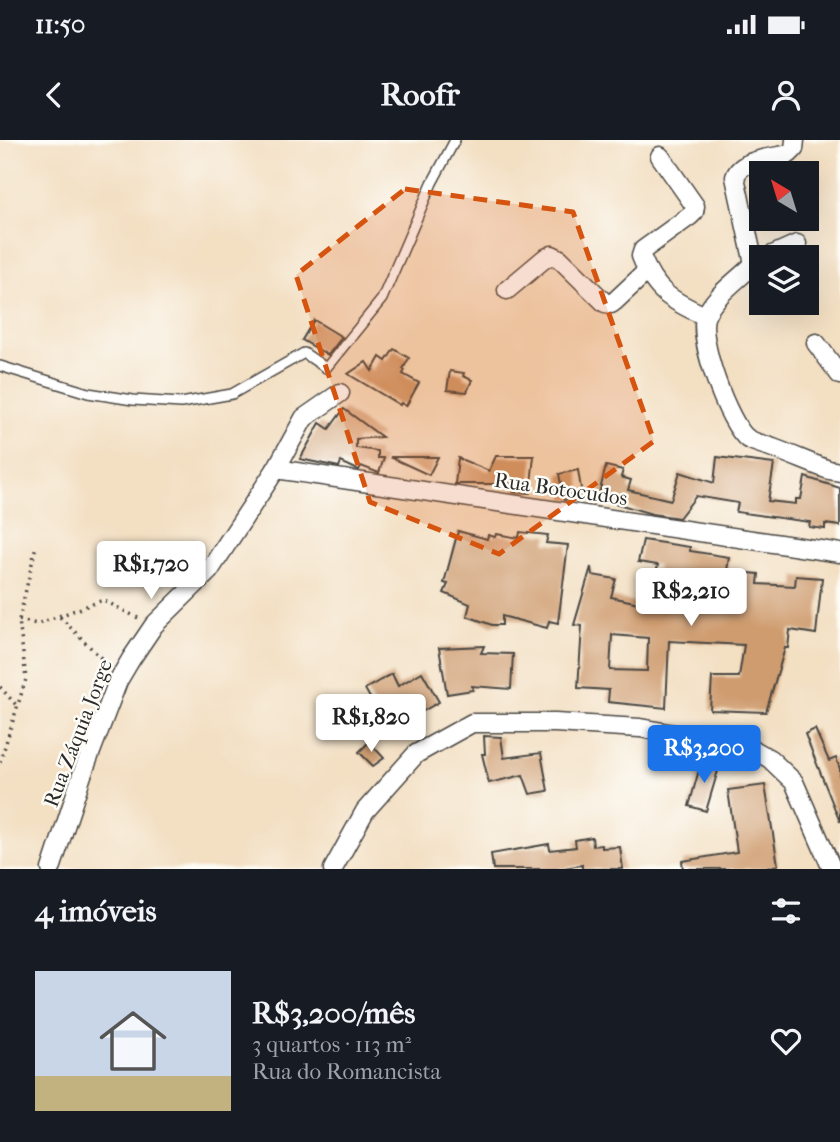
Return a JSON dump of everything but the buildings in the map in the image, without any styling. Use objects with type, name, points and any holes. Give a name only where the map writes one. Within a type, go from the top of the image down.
[{"type":"street","points":[[756,245],[736,177],[737,170],[744,165],[789,154],[794,149],[795,140]]},
{"type":"street","points":[[660,156],[695,206],[694,212],[643,250],[641,256],[647,271],[659,288],[673,301],[705,316]]},
{"type":"street","points":[[507,290],[552,255],[560,259],[605,303],[611,304],[615,301],[647,271]]},
{"type":"street","points":[[749,271],[713,304],[705,316],[703,326],[706,348],[737,427],[747,438],[840,472]]},
{"type":"street","points":[[816,343],[840,374]]},
{"type":"street","name":"Rua Záquia Jorge","points":[[51,869],[82,775],[118,681],[154,625],[209,570],[276,469],[304,418],[340,393]]},
{"type":"street","name":"Rua Botocudos","points":[[276,469],[840,553]]},
{"type":"street","points":[[332,869],[365,811],[416,754],[472,723],[555,723],[640,728],[749,747],[770,759],[794,782],[822,840],[832,869]]},
{"type":"lane","points":[[0,366],[88,393],[133,400],[181,403],[232,394],[304,353],[326,368],[383,299],[432,183],[455,140]]},
{"type":"path","points":[[0,762],[26,679],[19,620],[36,546]]},
{"type":"path","points":[[19,620],[37,624],[103,600],[154,625]]},
{"type":"path","points":[[60,617],[107,664],[118,681]]},
{"type":"path","points":[[0,687],[17,706]]},
{"type":"highlighted area","points":[[405,189],[573,212],[654,441],[499,554],[370,502],[296,275]]}]
